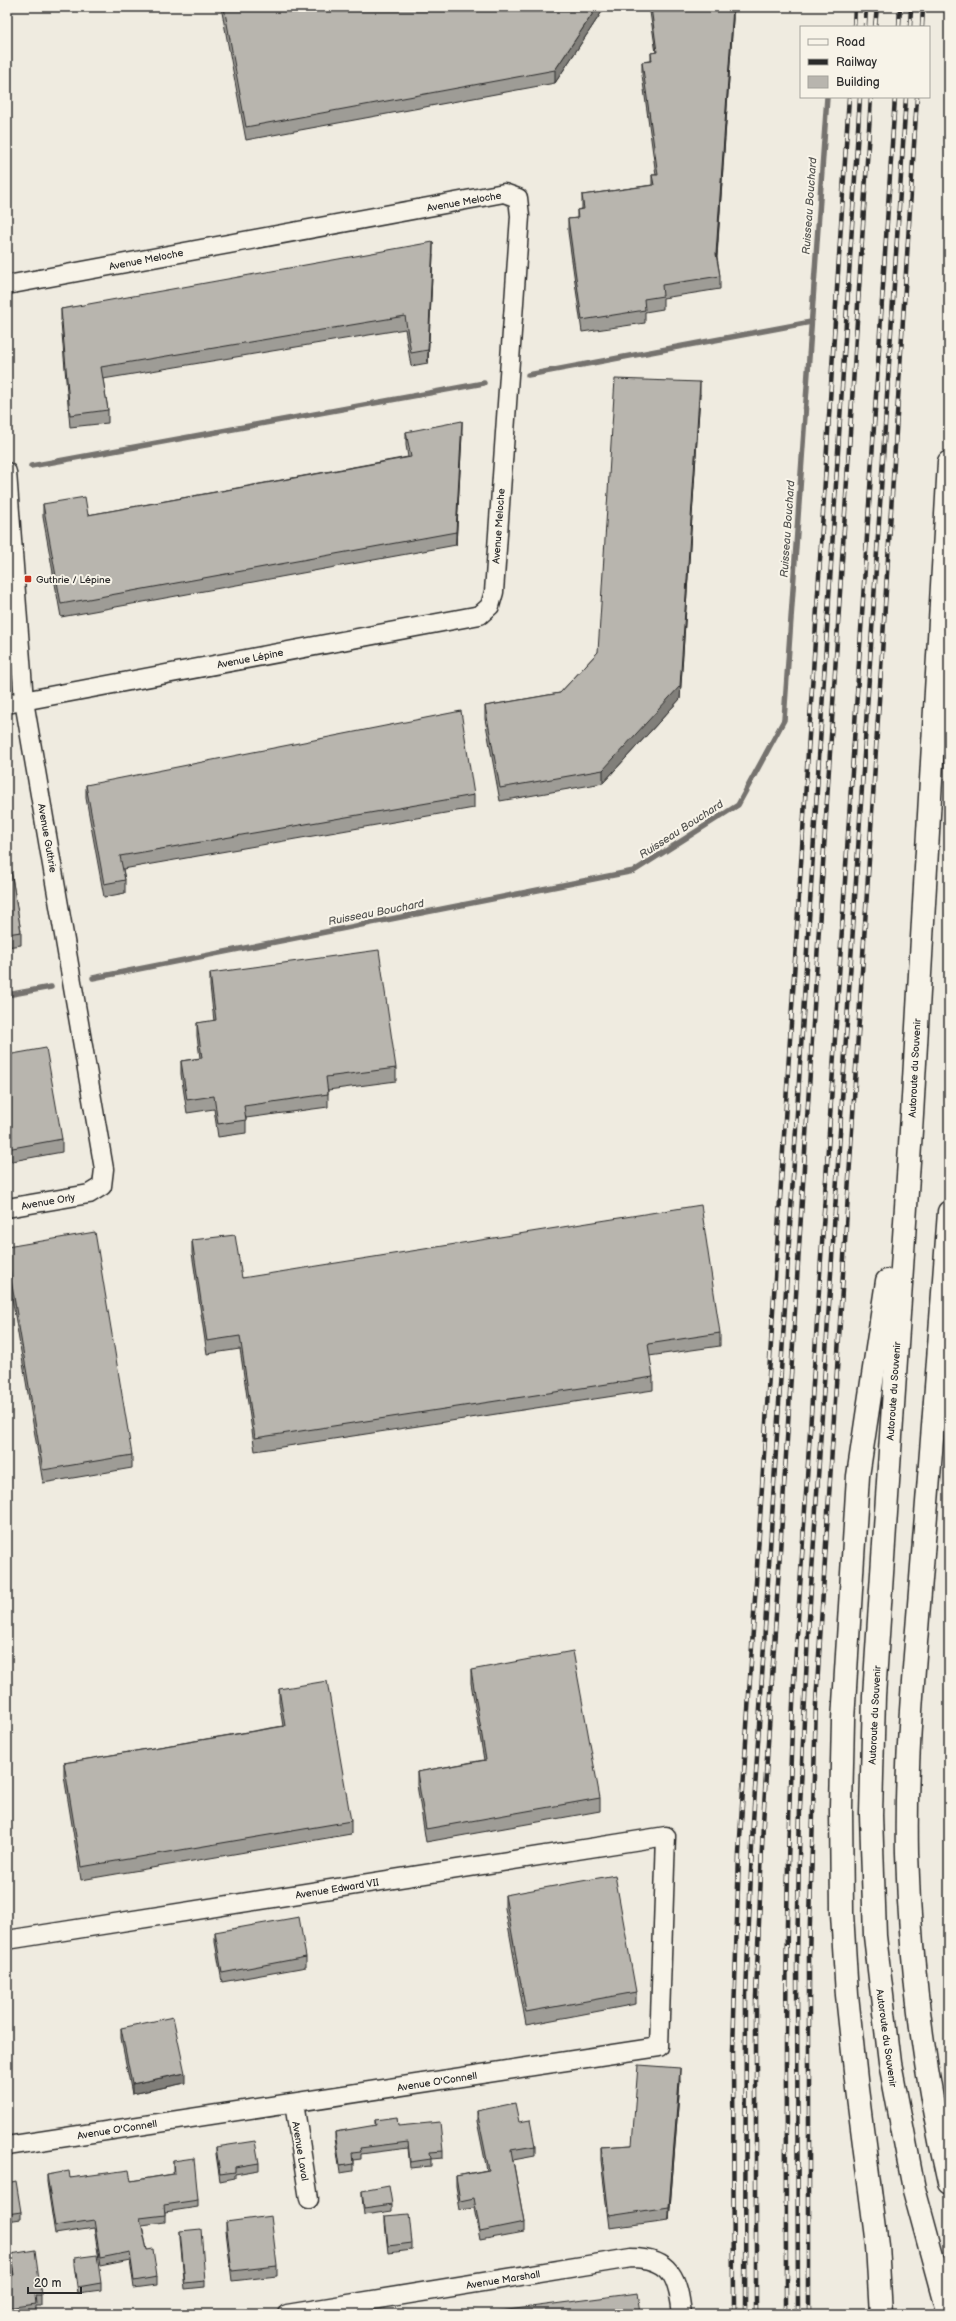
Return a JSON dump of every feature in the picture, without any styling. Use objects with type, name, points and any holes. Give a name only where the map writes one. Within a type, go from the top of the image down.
[{"type":"highway","name":"Autoroute du Souvenir","points":[[948,2314],[914,2189],[890,2063],[879,1979],[871,1855],[874,1703],[912,1115],[949,462]]},
{"type":"highway","points":[[881,2314],[877,2245],[853,2057],[846,1973],[841,1862],[841,1766],[858,1476],[912,1115]]},
{"type":"highway","points":[[949,1212],[915,1667],[907,1849],[910,1930],[918,2012],[930,2088],[949,2183]]},
{"type":"street","name":"Avenue Meloche","points":[[7,285],[504,193],[518,198],[520,216],[518,248],[495,577],[490,606]]},
{"type":"street","name":"Avenue Guthrie","points":[[7,472],[16,702],[104,1169],[102,1186],[88,1194]]},
{"type":"street","name":"Avenue Lépine","points":[[16,702],[480,615],[490,606]]},
{"type":"street","name":"Avenue Orly","points":[[7,1208],[88,1194]]},
{"type":"street","name":"Avenue Edward VII","points":[[7,1940],[666,1836]]},
{"type":"street","name":"Avenue O'Connell","points":[[7,2146],[659,2047],[666,1836]]},
{"type":"street","name":"Avenue Laval","points":[[294,2102],[309,2198]]},
{"type":"street","name":"Avenue Marshall","points":[[287,2314],[631,2258],[644,2258],[662,2264],[678,2282],[682,2314]]},
{"type":"building","points":[[224,7],[597,7],[555,70],[246,127]]},
{"type":"building","points":[[651,7],[733,7],[716,254],[720,276],[662,285],[663,296],[644,299],[645,310],[582,320],[568,219],[578,218],[577,210],[584,209],[582,195],[654,185],[652,175],[658,175],[642,62],[652,61],[651,53],[657,52]]},
{"type":"building","points":[[433,242],[428,350],[411,353],[405,316],[101,367],[108,410],[70,415],[61,309]]},
{"type":"building","points":[[615,379],[700,382],[680,686],[603,770],[500,788],[485,706],[560,693],[598,652]]},
{"type":"building","points":[[462,421],[456,532],[61,604],[43,504],[85,497],[88,515],[411,457],[406,432]]},
{"type":"building","points":[[461,711],[474,795],[120,856],[125,880],[104,884],[86,785]]},
{"type":"building","points":[[7,846],[21,932],[7,934]]},
{"type":"building","points":[[379,950],[396,1068],[326,1077],[328,1094],[244,1106],[246,1120],[218,1124],[214,1096],[187,1100],[181,1061],[202,1058],[197,1023],[216,1020],[210,973]]},
{"type":"building","points":[[46,1048],[62,1139],[7,1149],[7,1055]]},
{"type":"building","points":[[701,1205],[720,1333],[648,1344],[653,1377],[255,1438],[240,1336],[207,1341],[192,1240],[235,1235],[242,1278]]},
{"type":"building","points":[[95,1232],[132,1455],[43,1470],[7,1255],[7,1247]]},
{"type":"building","points":[[573,1651],[600,1798],[426,1829],[417,1772],[486,1760],[471,1670]]},
{"type":"building","points":[[327,1681],[351,1821],[81,1867],[64,1763],[285,1726],[279,1689]]},
{"type":"building","points":[[615,1875],[636,1992],[526,2012],[505,1895]]},
{"type":"building","points":[[299,1917],[306,1957],[222,1973],[215,1932]]},
{"type":"building","points":[[173,2017],[185,2073],[132,2084],[121,2028]]},
{"type":"building","points":[[638,2065],[680,2068],[669,2207],[609,2216],[601,2147],[632,2145]]},
{"type":"building","points":[[515,2103],[519,2122],[530,2120],[535,2146],[511,2150],[524,2222],[480,2231],[474,2198],[460,2201],[456,2176],[489,2170],[477,2111]]},
{"type":"building","points":[[397,2117],[398,2126],[440,2122],[443,2151],[430,2152],[431,2159],[410,2162],[408,2142],[360,2148],[361,2152],[352,2153],[353,2164],[340,2166],[335,2132],[376,2125],[375,2120]]},
{"type":"building","points":[[255,2141],[259,2163],[235,2167],[235,2172],[220,2174],[216,2147]]},
{"type":"building","points":[[194,2158],[198,2200],[164,2205],[165,2215],[140,2218],[147,2250],[153,2249],[157,2277],[134,2281],[130,2252],[100,2258],[94,2220],[55,2226],[47,2175],[69,2171],[70,2178],[129,2170],[131,2181],[174,2174],[173,2161]]},
{"type":"building","points":[[16,2181],[21,2212],[7,2214],[7,2183]]},
{"type":"building","points":[[389,2186],[392,2204],[364,2208],[362,2191]]},
{"type":"building","points":[[409,2214],[412,2243],[388,2246],[385,2216]]},
{"type":"building","points":[[271,2216],[277,2266],[232,2271],[226,2222]]},
{"type":"building","points":[[201,2229],[205,2281],[185,2283],[180,2231]]},
{"type":"building","points":[[35,2250],[41,2295],[35,2295],[36,2304],[7,2308],[7,2276],[14,2275],[11,2254]]},
{"type":"building","points":[[97,2255],[101,2283],[78,2287],[74,2258]]},
{"type":"building","points":[[638,2293],[641,2314],[477,2314]]},
{"type":"waterway","name":"Ruisseau Bouchard","points":[[93,978],[634,871],[738,805],[784,720],[827,98]]},
{"type":"waterway","points":[[528,375],[811,322]]},
{"type":"waterway","points":[[31,466],[484,383]]},
{"type":"waterway","name":"Ruisseau Bouchard","points":[[7,995],[51,987]]},
{"type":"railway","points":[[854,26],[855,7]]},
{"type":"railway","points":[[865,26],[866,7]]},
{"type":"railway","points":[[875,26],[877,7]]},
{"type":"railway","points":[[899,26],[900,7]]},
{"type":"railway","points":[[910,26],[911,7]]},
{"type":"railway","points":[[922,26],[923,7]]},
{"type":"railway","points":[[734,2314],[733,2050],[739,1854],[849,98]]},
{"type":"railway","points":[[745,2314],[746,1996],[753,1822],[860,98]]},
{"type":"railway","points":[[756,2314],[756,1996],[763,1823],[871,98]]},
{"type":"railway","points":[[786,2314],[787,1919],[794,1682],[895,98]]},
{"type":"railway","points":[[798,2314],[797,1958],[800,1807],[808,1634],[906,98]]},
{"type":"railway","points":[[809,2314],[809,1958],[816,1703],[917,98]]},
{"type":"place","name":"Guthrie / Lépine","points":[[28,579]]}]
